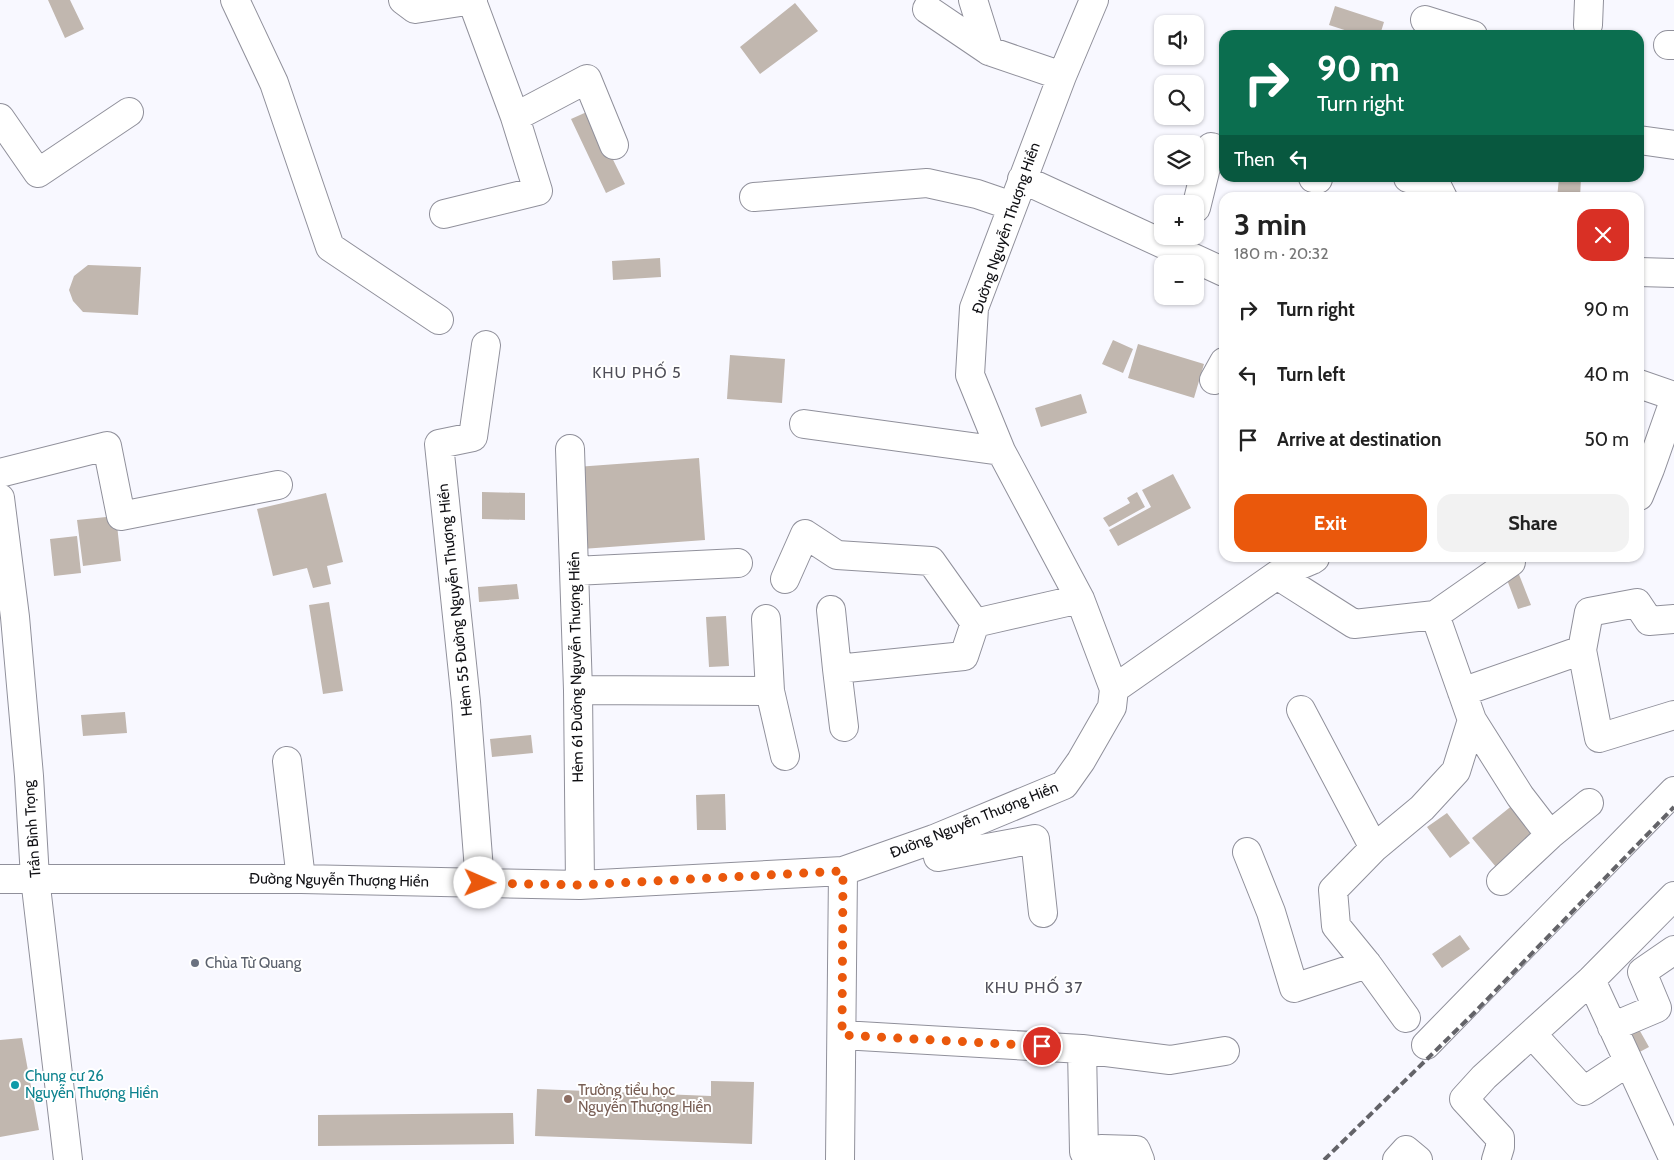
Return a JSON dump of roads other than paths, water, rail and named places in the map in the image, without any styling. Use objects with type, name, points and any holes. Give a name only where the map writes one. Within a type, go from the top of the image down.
[{"type":"street","points":[[235,0],[274,83],[330,247],[439,320]]},
{"type":"street","points":[[403,0],[415,9],[472,0],[515,117],[538,191],[444,214]]},
{"type":"street","points":[[973,0],[989,51]]},
{"type":"street","name":"Đường Nguyễn Thượng Hiền","points":[[0,879],[301,879],[580,885],[843,871],[934,839],[1064,785],[1081,761],[1112,707],[1114,689],[1080,599],[1000,451],[970,375],[974,308],[1062,76],[1094,0]]},
{"type":"street","points":[[927,9],[989,51],[1062,76]]},
{"type":"street","points":[[1426,18],[1459,30]]},
{"type":"street","points":[[515,117],[587,79],[614,145]]},
{"type":"street","points":[[0,118],[38,172],[129,112]]},
{"type":"street","points":[[1644,141],[1674,145]]},
{"type":"street","points":[[1199,195],[1211,147],[1219,149]]},
{"type":"street","points":[[1022,179],[1154,236]]},
{"type":"street","points":[[1420,182],[1438,188],[1440,192]]},
{"type":"street","points":[[754,197],[927,183],[977,194],[1012,206]]},
{"type":"street","points":[[1173,245],[1219,269]]},
{"type":"street","points":[[1644,272],[1674,273]]},
{"type":"street","name":"Hẻm 55 Đường Nguyễn Thượng Hiền","points":[[480,883],[466,702],[440,444],[473,437],[486,345]]},
{"type":"street","points":[[1644,386],[1674,396]]},
{"type":"street","points":[[1644,484],[1674,402]]},
{"type":"street","points":[[804,424],[1000,451]]},
{"type":"street","points":[[0,473],[107,446],[121,516],[278,485]]},
{"type":"street","name":"Hẻm 61 Đường Nguyễn Thượng Hiền","points":[[570,450],[578,690],[580,885]]},
{"type":"street","name":"Trần Bình Trọng","points":[[0,498],[15,616],[29,776],[35,878],[68,1160]]},
{"type":"street","points":[[785,578],[804,534],[837,555],[932,561],[975,623]]},
{"type":"street","points":[[1114,689],[1277,575],[1307,562]]},
{"type":"street","points":[[1277,575],[1354,624],[1435,614],[1511,562]]},
{"type":"street","points":[[574,571],[738,563]]},
{"type":"street","points":[[975,623],[1080,599]]},
{"type":"street","points":[[1674,618],[1649,621],[1637,603],[1589,612],[1582,650],[1599,738],[1674,715]]},
{"type":"street","points":[[831,610],[844,727]]},
{"type":"street","points":[[1435,614],[1472,720],[1520,796],[1550,835]]},
{"type":"street","points":[[766,619],[770,690],[785,756]]},
{"type":"street","points":[[837,669],[964,656],[975,623]]},
{"type":"street","points":[[1462,692],[1582,650]]},
{"type":"street","points":[[578,690],[770,690]]},
{"type":"street","points":[[1301,710],[1374,848]]},
{"type":"street","points":[[1406,1018],[1367,964],[1336,926],[1333,890],[1374,848],[1422,808],[1456,771],[1472,720]]},
{"type":"street","points":[[287,761],[301,879]]},
{"type":"street","points":[[1426,1045],[1674,792]]},
{"type":"street","points":[[1501,881],[1550,835],[1589,803]]},
{"type":"street","points":[[934,839],[938,857],[1035,839],[1043,913]]},
{"type":"street","points":[[1247,852],[1271,912],[1294,988],[1367,964]]},
{"type":"street","points":[[840,1160],[843,871]]},
{"type":"street","points":[[1496,1160],[1500,1147],[1500,1138],[1464,1099],[1484,1077],[1591,980],[1674,896]]},
{"type":"street","points":[[1612,1027],[1657,1008],[1642,972],[1674,950]]},
{"type":"street","points":[[1591,980],[1628,1062],[1667,1158]]},
{"type":"street","points":[[1532,1034],[1584,1091],[1628,1062]]},
{"type":"street","points":[[842,1035],[1082,1049],[1170,1060],[1225,1051]]},
{"type":"street","points":[[1082,1049],[1084,1152],[1101,1155],[1136,1150],[1140,1160]]},
{"type":"railway","points":[[1324,1160],[1472,1015],[1674,807]]},
{"type":"place","name":"Chùa Từ Quang","points":[[195,963]]},
{"type":"place","name":"Chung cư 26 Nguyễn Thượng Hiền","points":[[15,1085]]},
{"type":"place","name":"Trường tiểu học Nguyễn Thượng Hiền","points":[[568,1099]]},
{"type":"district","name":"KHU PHỐ 5","points":[[637,372]]},
{"type":"district","name":"KHU PHỐ 37","points":[[1034,987]]}]
